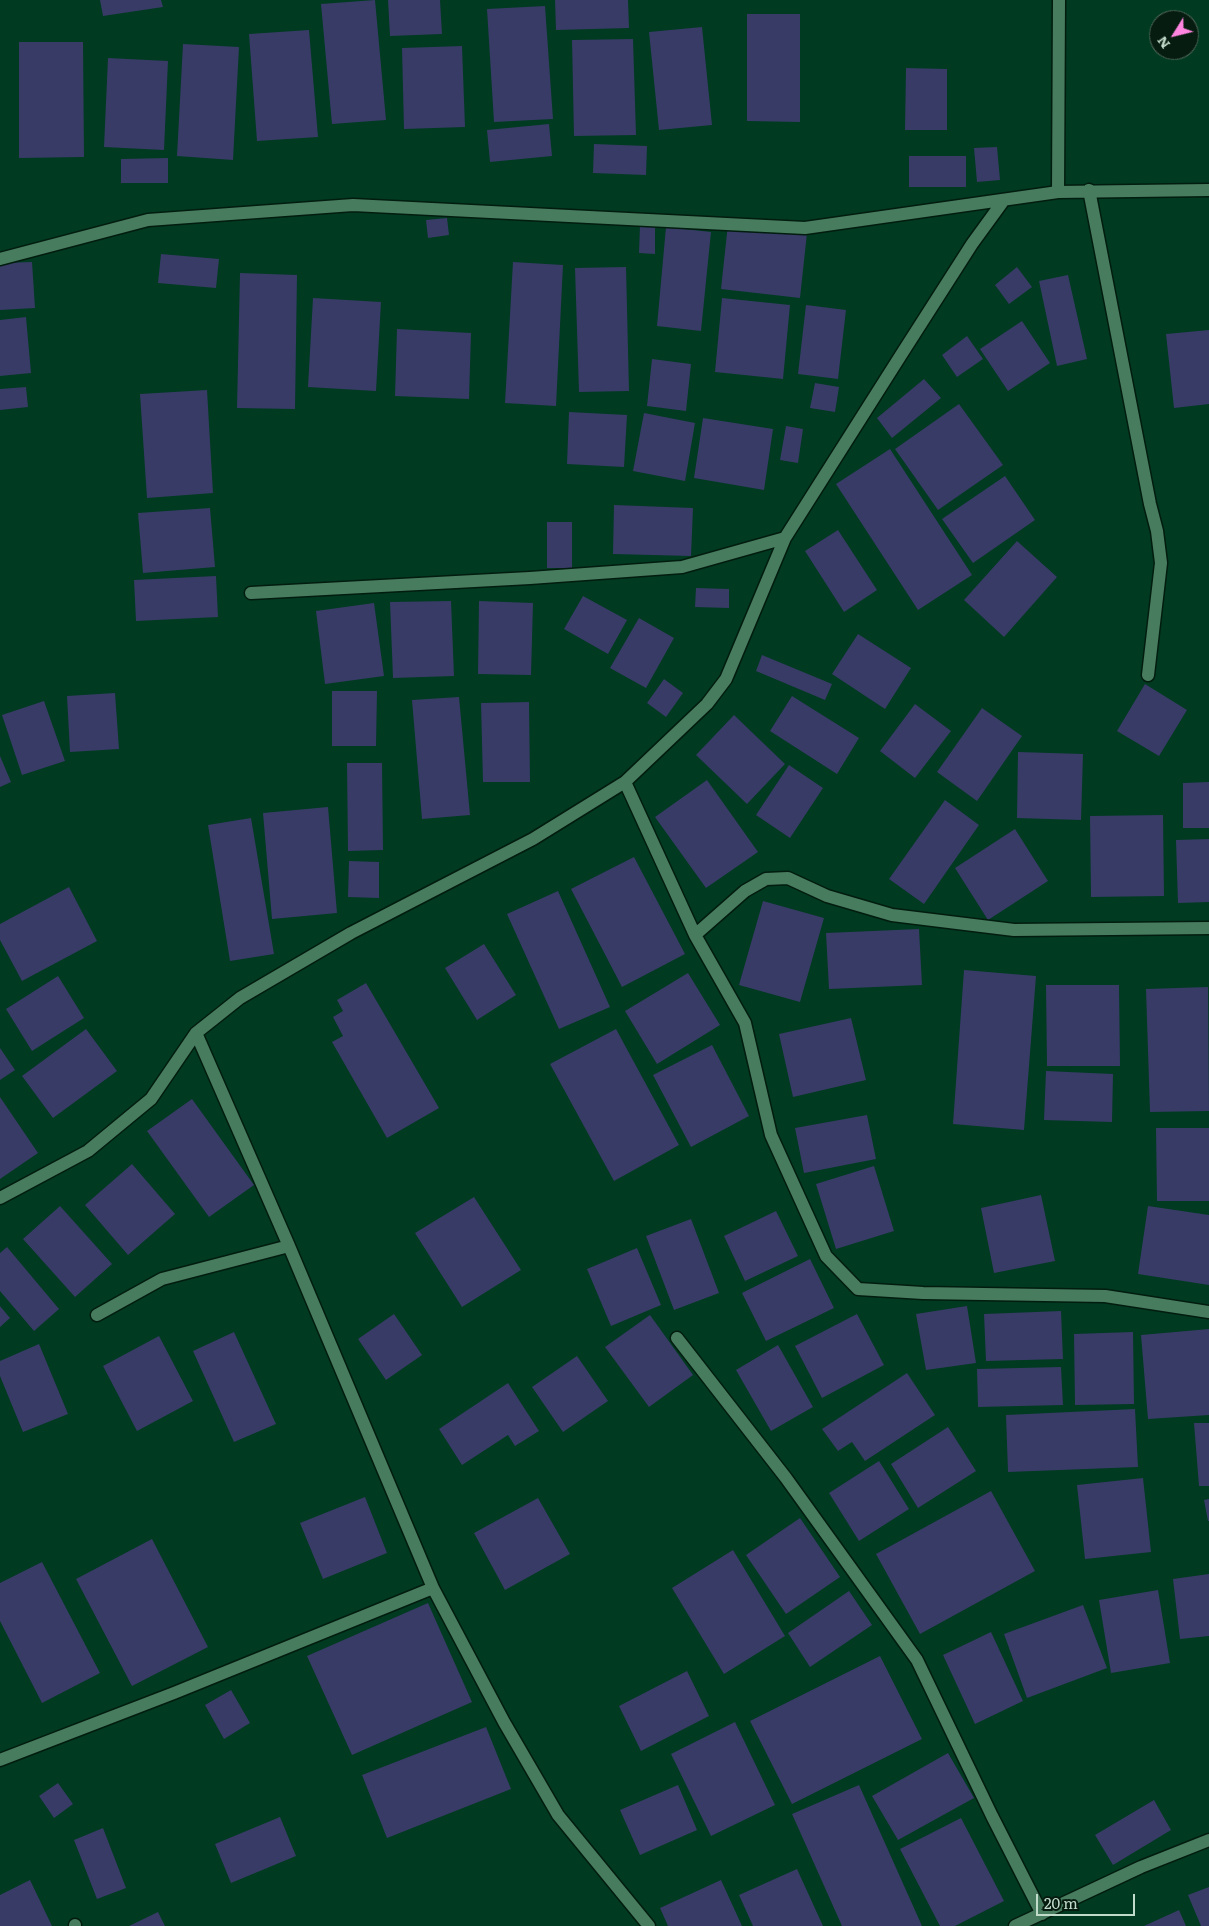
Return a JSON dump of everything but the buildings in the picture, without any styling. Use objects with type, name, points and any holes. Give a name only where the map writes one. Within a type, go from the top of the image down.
[{"type":"street","points":[[1058,192],[1059,0]]},
{"type":"street","points":[[1089,190],[1148,494],[1157,531],[1161,563],[1148,675]]},
{"type":"street","points":[[0,259],[148,220],[353,205],[805,228],[1058,192],[1089,190],[1209,190]]},
{"type":"street","points":[[0,1198],[88,1151],[152,1099],[196,1033],[240,998],[351,933],[533,839],[624,782],[707,704],[726,679],[785,538],[972,244],[1004,200]]},
{"type":"street","points":[[251,593],[530,578],[682,567],[785,538]]},
{"type":"street","points":[[624,782],[694,935],[745,1023],[771,1135],[826,1256],[858,1289],[923,1293],[1105,1296],[1209,1312]]},
{"type":"street","points":[[694,935],[745,890],[766,879],[788,878],[827,896],[892,915],[1014,930],[1209,928]]},
{"type":"street","points":[[196,1033],[289,1246],[433,1588],[504,1722],[558,1814],[649,1926]]},
{"type":"street","points":[[97,1314],[162,1280],[289,1246]]},
{"type":"street","points":[[677,1338],[786,1478],[917,1660],[992,1816],[1042,1914]]},
{"type":"street","points":[[0,1760],[174,1693],[433,1588]]},
{"type":"street","points":[[1015,1926],[1141,1867],[1209,1840]]}]
